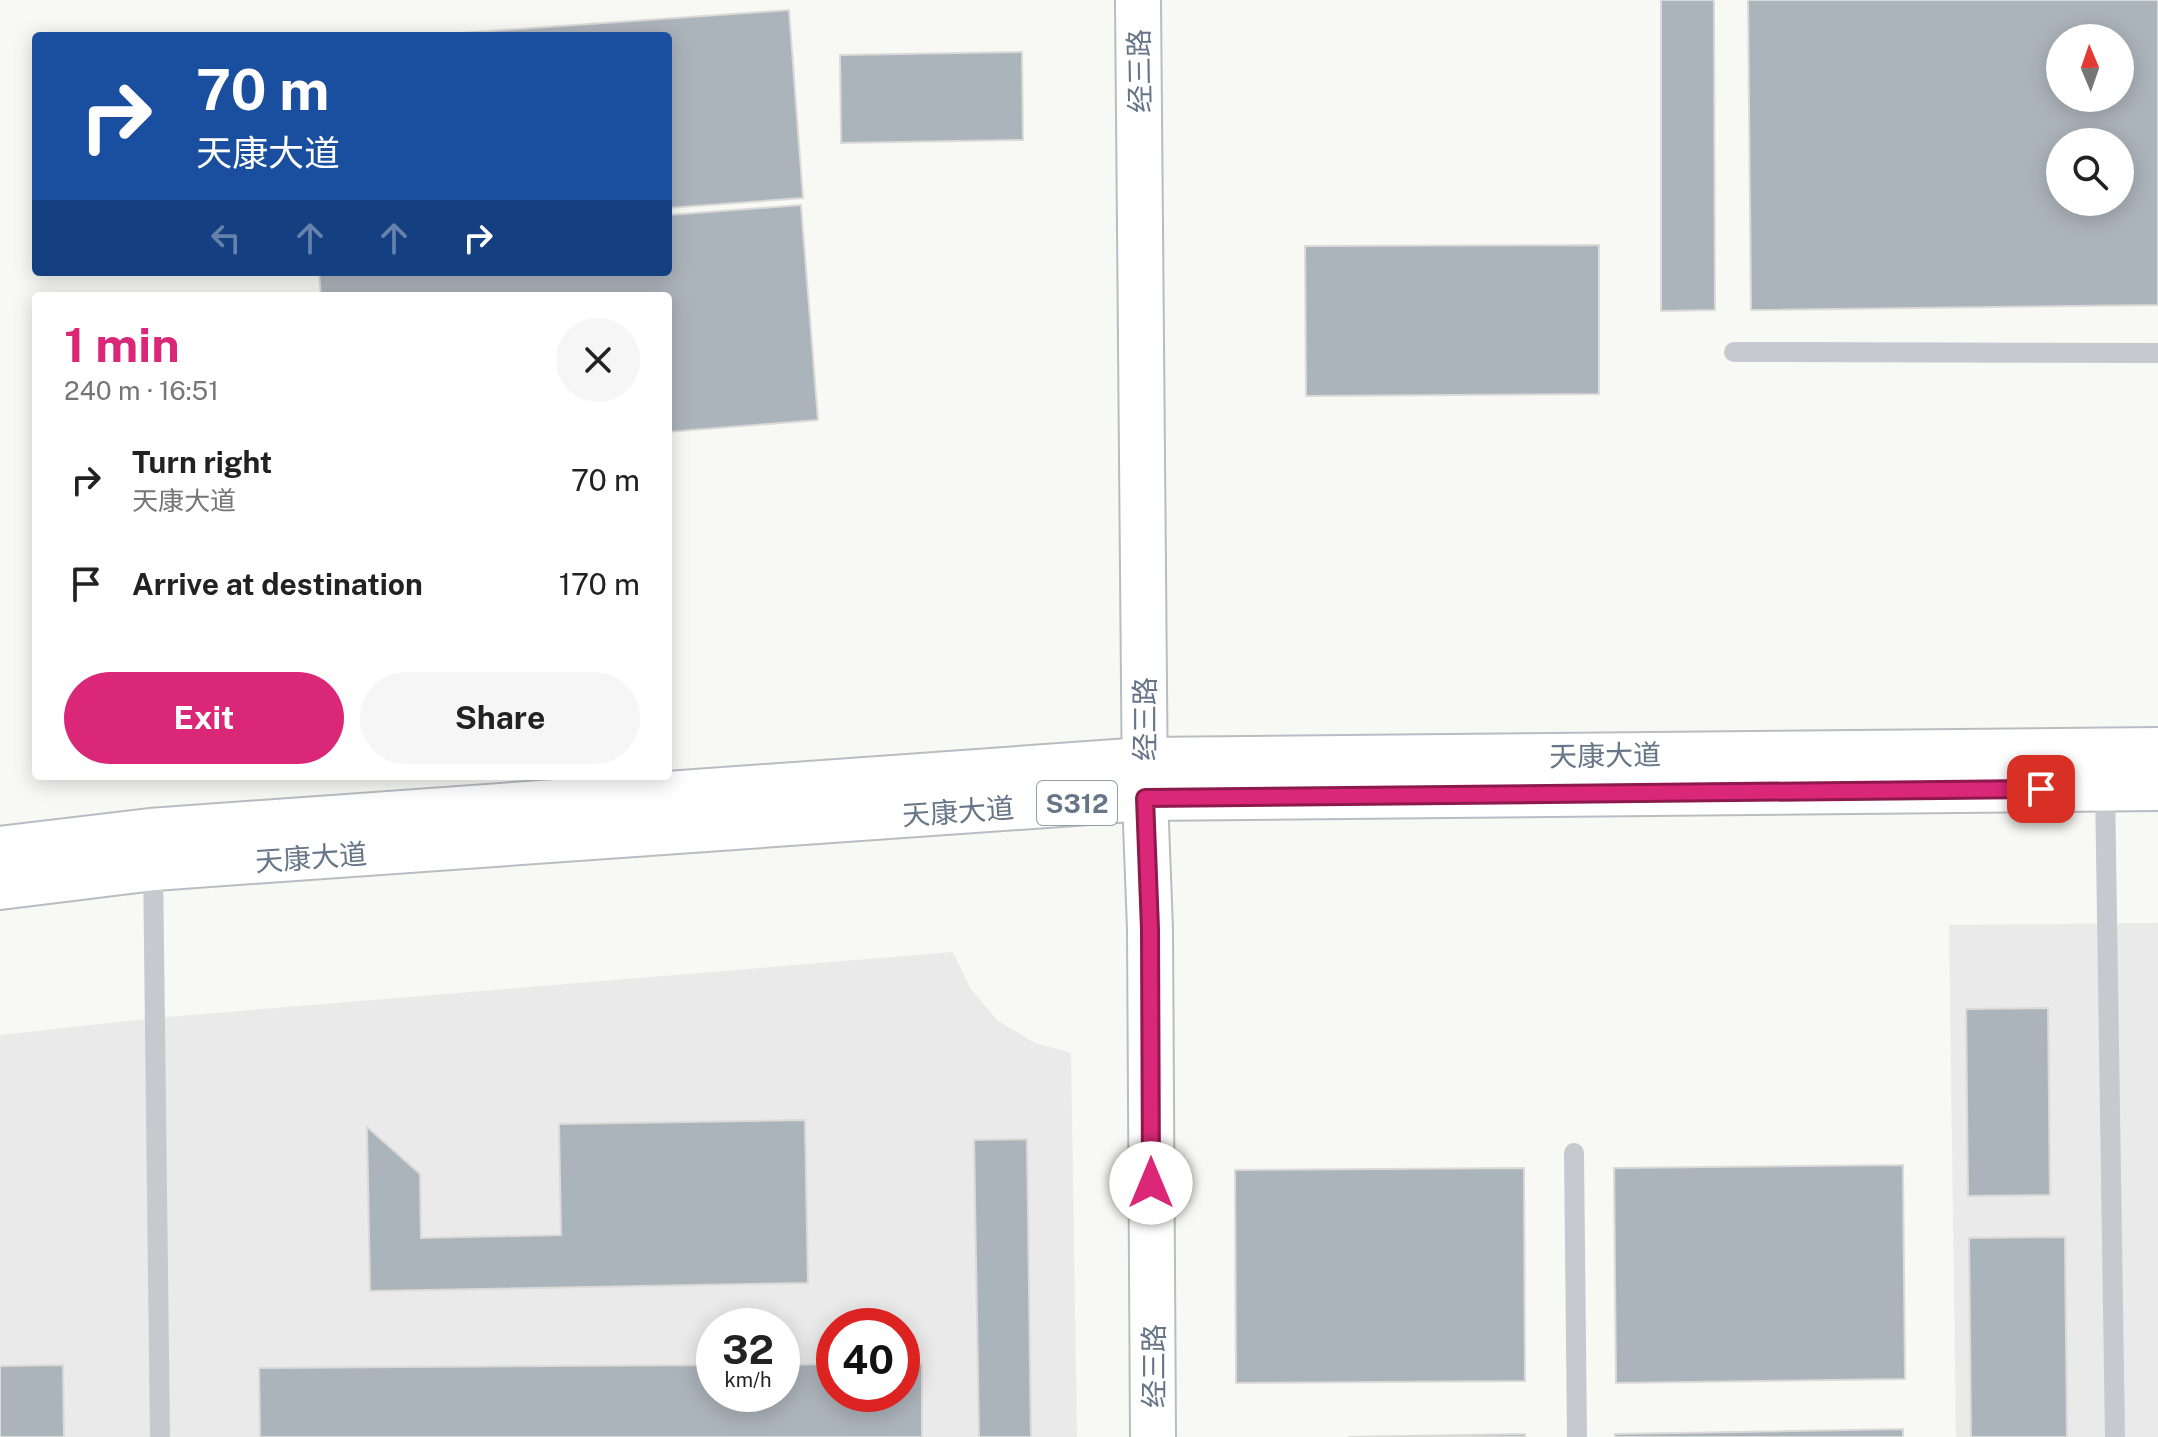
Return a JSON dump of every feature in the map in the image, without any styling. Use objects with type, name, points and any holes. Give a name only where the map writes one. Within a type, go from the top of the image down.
[{"type":"main road","name":"经三路","points":[[1138,0],[1153,1437]]},
{"type":"main road","name":"天康大道","points":[[0,849],[152,850],[1145,779],[2104,769],[2158,750]]},
{"type":"main road","name":"天康大道","points":[[2104,769],[2158,788]]},
{"type":"main road","name":"天康大道","points":[[0,887],[152,850]]},
{"type":"lane","points":[[1734,352],[2158,353]]},
{"type":"lane","points":[[2104,769],[2115,1437]]},
{"type":"lane","points":[[152,850],[160,1437]]},
{"type":"lane","points":[[1574,1153],[1577,1437]]},
{"type":"shaded area","points":[[2158,923],[2158,1437],[1956,1437],[1949,925]]},
{"type":"shaded area","points":[[953,952],[970,988],[998,1021],[1035,1043],[1071,1053],[1077,1437],[0,1437],[0,1035],[155,1018]]},
{"type":"building","points":[[1661,0],[1714,0],[1715,310],[1661,311]]},
{"type":"building","points":[[1748,0],[2158,0],[2158,305],[1751,310]]},
{"type":"building","points":[[789,10],[803,198],[672,208],[672,32],[476,32]]},
{"type":"building","points":[[1022,52],[1023,140],[841,143],[840,55]]},
{"type":"building","points":[[801,205],[818,420],[672,432],[672,292],[321,292],[319,276],[672,276],[672,215]]},
{"type":"building","points":[[1599,245],[1599,394],[1306,396],[1305,246]]},
{"type":"building","points":[[2048,1008],[2050,1195],[1968,1196],[1966,1009]]},
{"type":"building","points":[[805,1120],[808,1283],[370,1291],[367,1127],[420,1174],[421,1238],[561,1235],[559,1124]]},
{"type":"building","points":[[1027,1139],[1031,1437],[979,1437],[974,1140]]},
{"type":"building","points":[[1903,1165],[1905,1379],[1616,1383],[1614,1168]]},
{"type":"building","points":[[1524,1168],[1525,1381],[1236,1383],[1235,1170]]},
{"type":"building","points":[[2065,1237],[2067,1437],[1971,1437],[1969,1238]]},
{"type":"building","points":[[816,1364],[816,1412],[920,1412],[922,1364],[922,1437],[260,1437],[259,1368],[696,1365],[696,1412],[800,1412],[800,1365]]},
{"type":"building","points":[[63,1365],[64,1437],[0,1437],[0,1366]]},
{"type":"building","points":[[1903,1429],[1903,1437],[1615,1437],[1615,1434]]},
{"type":"building","points":[[1525,1434],[1525,1437],[1348,1437]]},
{"type":"route","points":[[1151,1183],[1150,929],[1145,798],[2041,789]]}]
